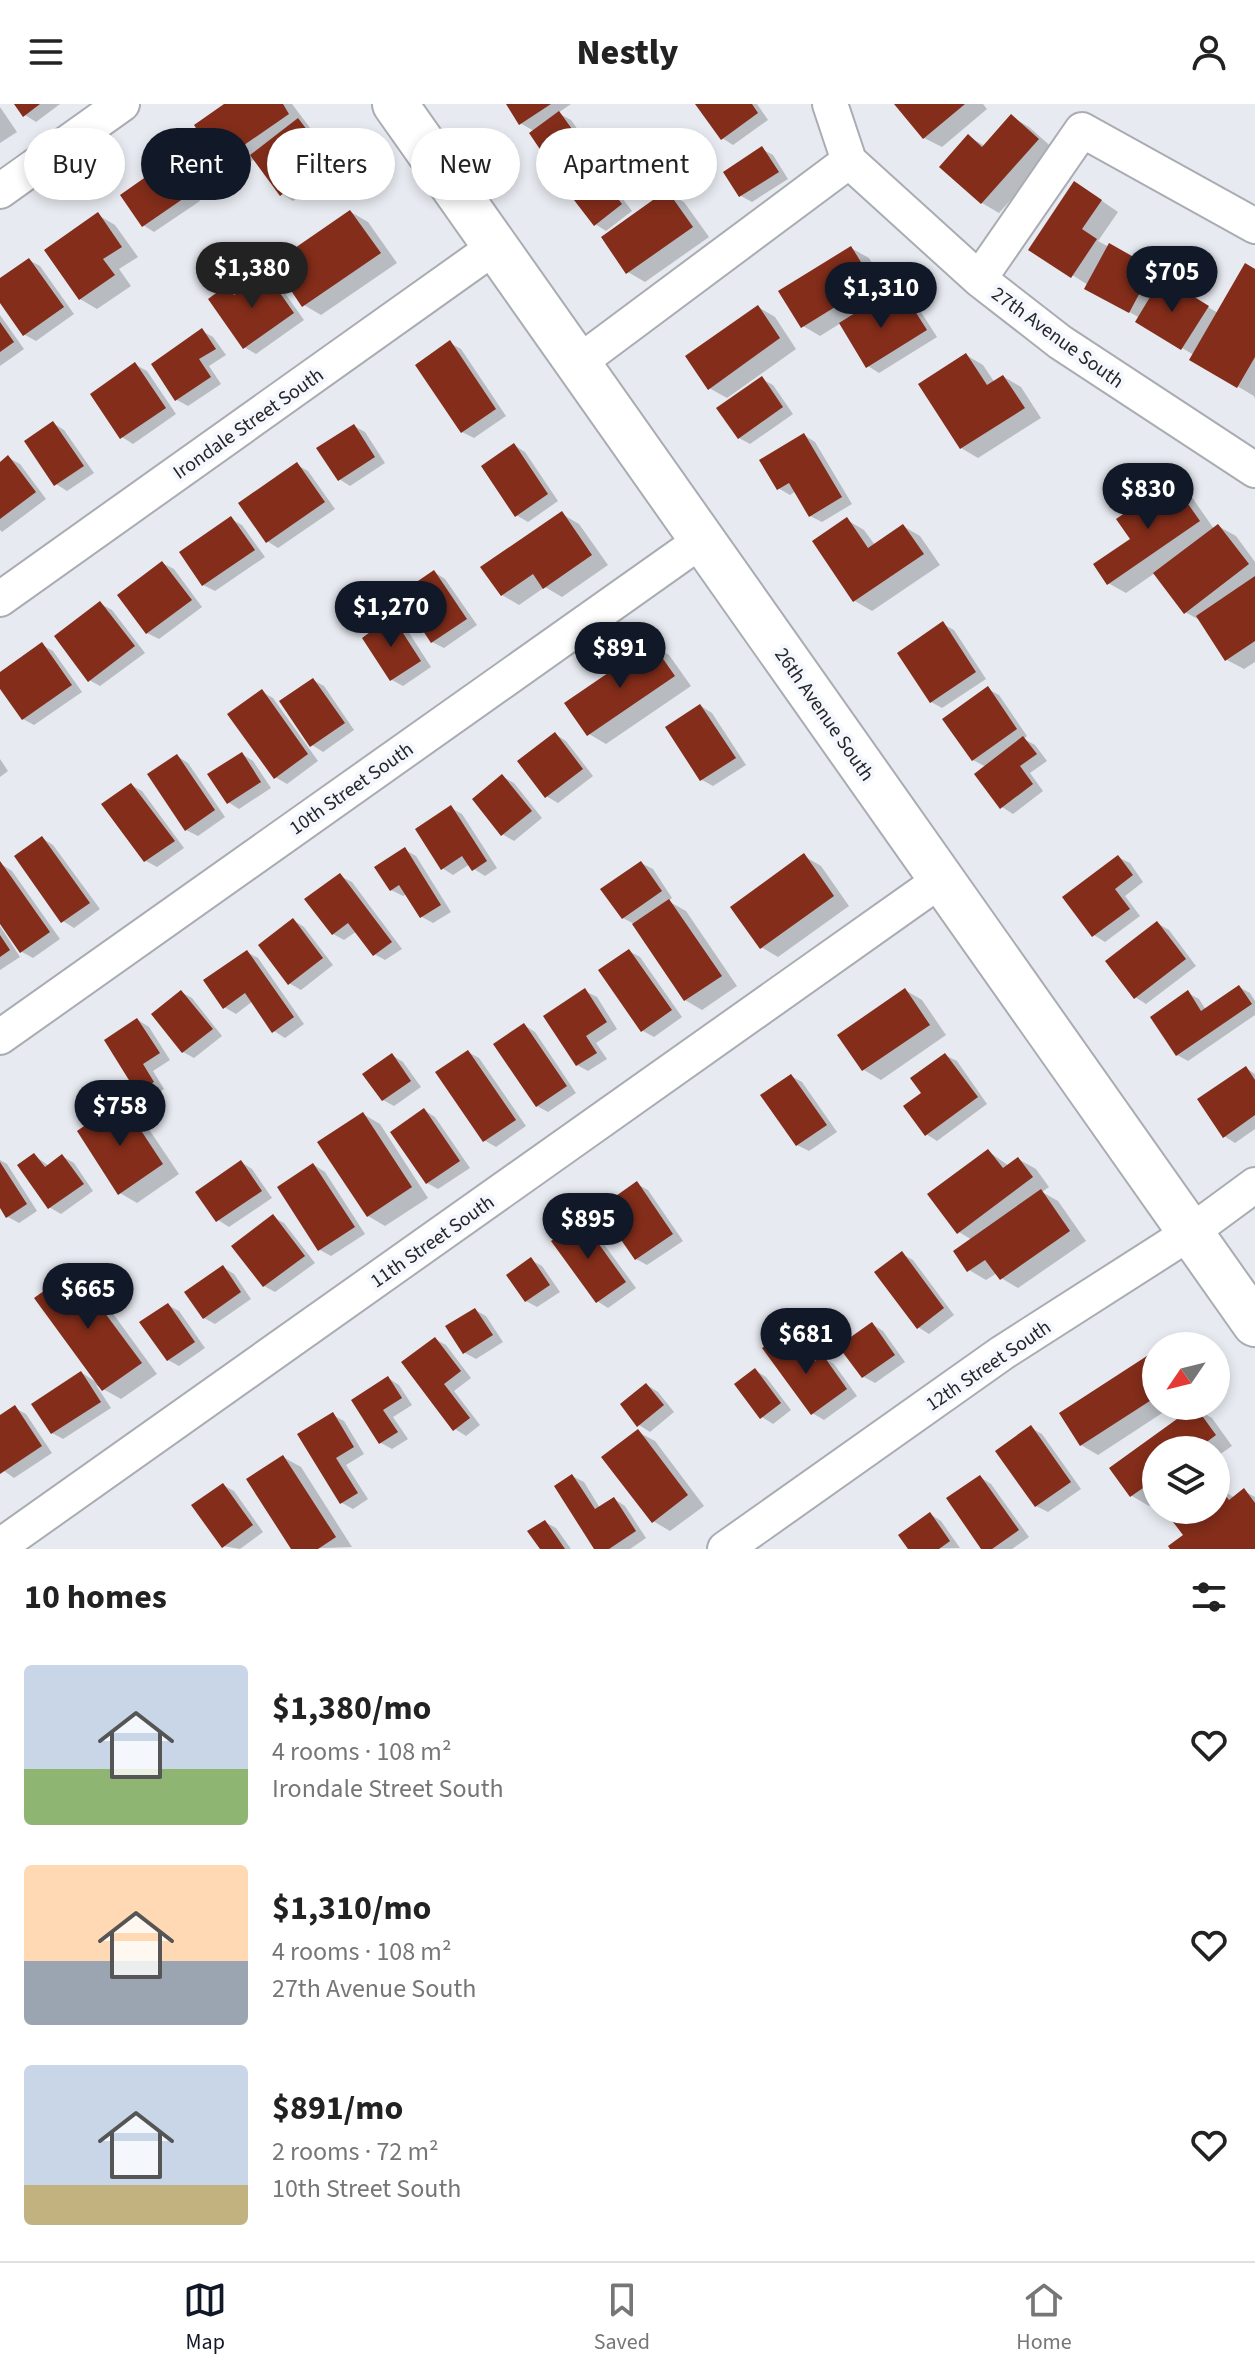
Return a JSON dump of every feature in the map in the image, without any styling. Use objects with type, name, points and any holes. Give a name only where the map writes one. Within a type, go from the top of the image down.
[{"type":"street","points":[[0,191],[122,104]]},
{"type":"street","name":"26th Avenue South","points":[[395,104],[1255,1324]]},
{"type":"street","name":"27th Avenue South","points":[[830,104],[849,161],[979,279],[1060,342],[1255,470]]},
{"type":"street","points":[[979,279],[1082,130],[1255,226]]},
{"type":"street","points":[[578,363],[849,161]]},
{"type":"street","name":"Irondale Street South","points":[[0,599],[496,246]]},
{"type":"street","name":"10th Street South","points":[[0,1037],[702,540]]},
{"type":"street","name":"11th Street South","points":[[0,1546],[942,879]]},
{"type":"street","name":"12th Street South","points":[[725,1549],[1002,1353],[1191,1232],[1255,1185]]},
{"type":"building","points":[[14,104],[40,104],[23,117]]},
{"type":"building","points":[[224,104],[283,104],[289,114],[251,140],[251,128],[196,128],[194,125]]},
{"type":"building","points":[[506,104],[551,104],[519,125]]},
{"type":"building","points":[[695,104],[752,104],[758,113],[721,140],[717,128],[712,128]]},
{"type":"building","points":[[894,104],[965,104],[923,139]]},
{"type":"building","points":[[559,111],[571,128],[536,128],[536,143],[529,133]]},
{"type":"building","points":[[1011,114],[1039,139],[981,204],[939,167],[968,134],[982,147]]},
{"type":"building","points":[[298,118],[306,128],[285,128]]},
{"type":"building","points":[[267,142],[267,178],[251,156]]},
{"type":"building","points":[[762,146],[779,172],[739,197],[723,172]]},
{"type":"building","points":[[141,180],[141,200],[181,200],[142,227],[123,200],[125,191]]},
{"type":"building","points":[[1074,181],[1102,200],[1082,229],[1097,239],[1071,278],[1028,250]]},
{"type":"building","points":[[574,200],[619,200],[622,204],[594,226]]},
{"type":"building","points":[[653,200],[674,200],[693,227],[626,274],[601,237]]},
{"type":"building","points":[[350,210],[381,253],[302,307],[282,277],[302,264],[292,250]]},
{"type":"building","points":[[98,212],[122,247],[103,259],[115,275],[79,300],[44,250]]},
{"type":"building","points":[[1109,243],[1153,268],[1129,313],[1084,289]]},
{"type":"building","points":[[851,246],[874,283],[801,328],[778,291]]},
{"type":"building","points":[[29,258],[64,307],[23,336],[0,303],[0,278]]},
{"type":"building","points":[[1245,263],[1255,269],[1255,357],[1237,388],[1189,360]]},
{"type":"building","points":[[266,273],[294,313],[243,349],[208,299],[227,285],[234,295]]},
{"type":"building","points":[[1162,277],[1209,306],[1181,350],[1135,322]]},
{"type":"building","points":[[879,298],[888,313],[908,300],[927,330],[866,368],[839,323]]},
{"type":"building","points":[[758,305],[780,338],[708,390],[685,356]]},
{"type":"building","points":[[0,322],[14,342],[0,352]]},
{"type":"building","points":[[202,328],[216,349],[199,359],[211,377],[175,401],[151,364]]},
{"type":"building","points":[[450,340],[496,409],[461,433],[415,365]]},
{"type":"building","points":[[966,353],[987,385],[1003,375],[1025,408],[960,449],[918,384]]},
{"type":"building","points":[[135,362],[166,408],[120,439],[90,394]]},
{"type":"building","points":[[762,376],[783,407],[738,439],[716,408]]},
{"type":"building","points":[[53,421],[84,466],[54,486],[24,441]]},
{"type":"building","points":[[354,424],[375,457],[338,481],[316,448]]},
{"type":"building","points":[[804,433],[842,497],[809,517],[789,483],[777,490],[759,460]]},
{"type":"building","points":[[514,443],[548,494],[515,517],[481,466]]},
{"type":"building","points":[[8,455],[36,492],[0,519],[0,462]]},
{"type":"building","points":[[297,462],[325,502],[266,543],[238,503]]},
{"type":"building","points":[[1172,481],[1200,521],[1107,585],[1093,564],[1130,539],[1116,519]]},
{"type":"building","points":[[562,511],[592,555],[543,589],[533,574],[501,596],[480,567]]},
{"type":"building","points":[[231,516],[255,550],[202,586],[179,552]]},
{"type":"building","points":[[847,517],[868,548],[903,524],[924,554],[853,602],[812,541]]},
{"type":"building","points":[[1218,524],[1249,564],[1184,614],[1153,573]]},
{"type":"building","points":[[162,561],[192,600],[146,634],[117,595]]},
{"type":"building","points":[[434,570],[467,619],[431,643],[399,594]]},
{"type":"building","points":[[1255,576],[1255,641],[1225,661],[1196,616]]},
{"type":"building","points":[[100,601],[135,646],[88,682],[54,636]]},
{"type":"building","points":[[392,616],[421,661],[390,681],[362,638]]},
{"type":"building","points":[[943,621],[976,672],[930,703],[897,653]]},
{"type":"building","points":[[42,642],[72,685],[22,720],[0,689],[0,672]]},
{"type":"building","points":[[652,643],[675,676],[587,736],[564,703]]},
{"type":"building","points":[[313,678],[345,723],[310,747],[279,701]]},
{"type":"building","points":[[988,686],[1017,729],[972,761],[942,719]]},
{"type":"building","points":[[262,689],[308,754],[274,779],[227,714]]},
{"type":"building","points":[[700,704],[736,758],[700,781],[665,727]]},
{"type":"building","points":[[555,732],[583,769],[545,798],[517,761]]},
{"type":"building","points":[[1023,736],[1037,754],[1020,766],[1033,784],[1000,809],[974,774]]},
{"type":"building","points":[[242,752],[261,782],[227,804],[207,774]]},
{"type":"building","points":[[177,754],[215,810],[185,831],[147,774]]},
{"type":"building","points":[[502,774],[532,811],[501,836],[472,799]]},
{"type":"building","points":[[131,783],[175,841],[144,862],[101,804]]},
{"type":"building","points":[[451,805],[487,861],[472,871],[462,856],[441,870],[415,829]]},
{"type":"building","points":[[42,836],[90,903],[61,923],[14,856]]},
{"type":"building","points":[[405,847],[441,905],[420,918],[399,885],[390,891],[374,867]]},
{"type":"building","points":[[804,853],[834,896],[760,949],[730,907]]},
{"type":"building","points":[[1118,855],[1133,875],[1115,889],[1130,909],[1092,937],[1062,897]]},
{"type":"building","points":[[0,861],[50,932],[20,953],[0,924]]},
{"type":"building","points":[[641,861],[662,891],[622,919],[600,889]]},
{"type":"building","points":[[340,873],[392,942],[373,956],[348,923],[332,935],[304,899]]},
{"type":"building","points":[[669,899],[722,976],[684,1001],[632,924]]},
{"type":"building","points":[[293,918],[323,958],[288,985],[258,945]]},
{"type":"building","points":[[1157,921],[1186,959],[1134,999],[1105,961]]},
{"type":"building","points":[[0,935],[10,950],[0,957]]},
{"type":"building","points":[[629,949],[672,1010],[641,1032],[598,970]]},
{"type":"building","points":[[247,950],[294,1017],[272,1033],[245,993],[223,1009],[203,980]]},
{"type":"building","points":[[1239,985],[1252,1004],[1176,1056],[1150,1017],[1188,990],[1201,1011]]},
{"type":"building","points":[[585,988],[607,1022],[586,1036],[597,1053],[576,1066],[543,1016]]},
{"type":"building","points":[[905,988],[930,1025],[862,1071],[837,1035]]},
{"type":"building","points":[[181,990],[213,1029],[182,1053],[151,1014]]},
{"type":"building","points":[[137,1018],[160,1053],[143,1064],[154,1082],[137,1093],[104,1040]]},
{"type":"building","points":[[524,1023],[567,1086],[536,1107],[493,1044]]},
{"type":"building","points":[[468,1050],[516,1120],[483,1142],[435,1072]]},
{"type":"building","points":[[392,1053],[411,1081],[382,1101],[362,1074]]},
{"type":"building","points":[[945,1053],[978,1097],[925,1136],[903,1106],[921,1093],[910,1078]]},
{"type":"building","points":[[1246,1066],[1255,1080],[1255,1115],[1223,1138],[1197,1099]]},
{"type":"building","points":[[791,1074],[827,1125],[796,1146],[760,1095]]},
{"type":"building","points":[[121,1100],[163,1164],[118,1195],[77,1131]]},
{"type":"building","points":[[424,1108],[460,1161],[426,1184],[390,1132]]},
{"type":"building","points":[[363,1112],[412,1187],[367,1217],[317,1142]]},
{"type":"building","points":[[988,1149],[1003,1168],[1018,1157],[1033,1177],[957,1234],[927,1194]]},
{"type":"building","points":[[34,1153],[45,1167],[62,1154],[84,1184],[48,1209],[17,1165]]},
{"type":"building","points":[[241,1160],[262,1191],[216,1222],[195,1192]]},
{"type":"building","points":[[0,1162],[27,1204],[6,1218],[0,1208]]},
{"type":"building","points":[[313,1163],[355,1227],[318,1251],[277,1187]]},
{"type":"building","points":[[637,1181],[673,1234],[635,1260],[599,1208]]},
{"type":"building","points":[[1041,1189],[1070,1231],[1000,1280],[985,1260],[967,1272],[953,1251]]},
{"type":"building","points":[[273,1214],[305,1256],[263,1287],[231,1246]]},
{"type":"building","points":[[581,1219],[626,1282],[596,1303],[551,1241]]},
{"type":"building","points":[[902,1251],[944,1308],[917,1329],[874,1272]]},
{"type":"building","points":[[531,1257],[550,1285],[525,1302],[506,1275]]},
{"type":"building","points":[[223,1265],[241,1292],[203,1319],[184,1292]]},
{"type":"building","points":[[73,1270],[142,1363],[102,1391],[34,1298]]},
{"type":"building","points":[[168,1303],[195,1342],[167,1361],[139,1322]]},
{"type":"building","points":[[475,1308],[493,1335],[463,1354],[445,1326]]},
{"type":"building","points":[[872,1322],[895,1355],[862,1378],[838,1346]]},
{"type":"building","points":[[781,1335],[805,1368],[823,1355],[847,1389],[811,1415],[762,1348]]},
{"type":"building","points":[[435,1337],[461,1371],[444,1384],[470,1418],[453,1431],[401,1362]]},
{"type":"building","points":[[1142,1359],[1142,1406],[1080,1446],[1059,1413]]},
{"type":"building","points":[[755,1368],[781,1403],[760,1419],[734,1384]]},
{"type":"building","points":[[81,1371],[101,1402],[51,1434],[31,1404]]},
{"type":"building","points":[[388,1376],[402,1398],[383,1410],[398,1432],[379,1444],[351,1400]]},
{"type":"building","points":[[646,1383],[664,1405],[637,1427],[620,1404]]},
{"type":"building","points":[[15,1405],[42,1446],[0,1474],[0,1415]]},
{"type":"building","points":[[333,1412],[354,1447],[336,1458],[358,1493],[340,1504],[297,1434]]},
{"type":"building","points":[[1176,1420],[1205,1420],[1216,1435],[1215,1436],[1153,1436]]},
{"type":"building","points":[[1031,1425],[1071,1482],[1035,1507],[995,1451]]},
{"type":"building","points":[[638,1429],[688,1495],[652,1523],[601,1457]]},
{"type":"building","points":[[1142,1444],[1142,1489],[1130,1497],[1109,1468]]},
{"type":"building","points":[[283,1455],[336,1537],[318,1549],[291,1549],[246,1479]]},
{"type":"building","points":[[572,1474],[595,1509],[614,1497],[636,1531],[609,1549],[594,1549],[554,1486]]},
{"type":"building","points":[[980,1475],[1019,1530],[992,1549],[981,1549],[946,1498]]},
{"type":"building","points":[[223,1483],[253,1525],[222,1548],[191,1505]]},
{"type":"building","points":[[1244,1488],[1255,1503],[1255,1549],[1170,1549],[1168,1546],[1183,1535],[1175,1524],[1230,1524],[1230,1499]]},
{"type":"building","points":[[930,1512],[950,1541],[939,1549],[908,1549],[898,1535]]},
{"type":"building","points":[[545,1520],[565,1549],[540,1549],[527,1531]]}]
